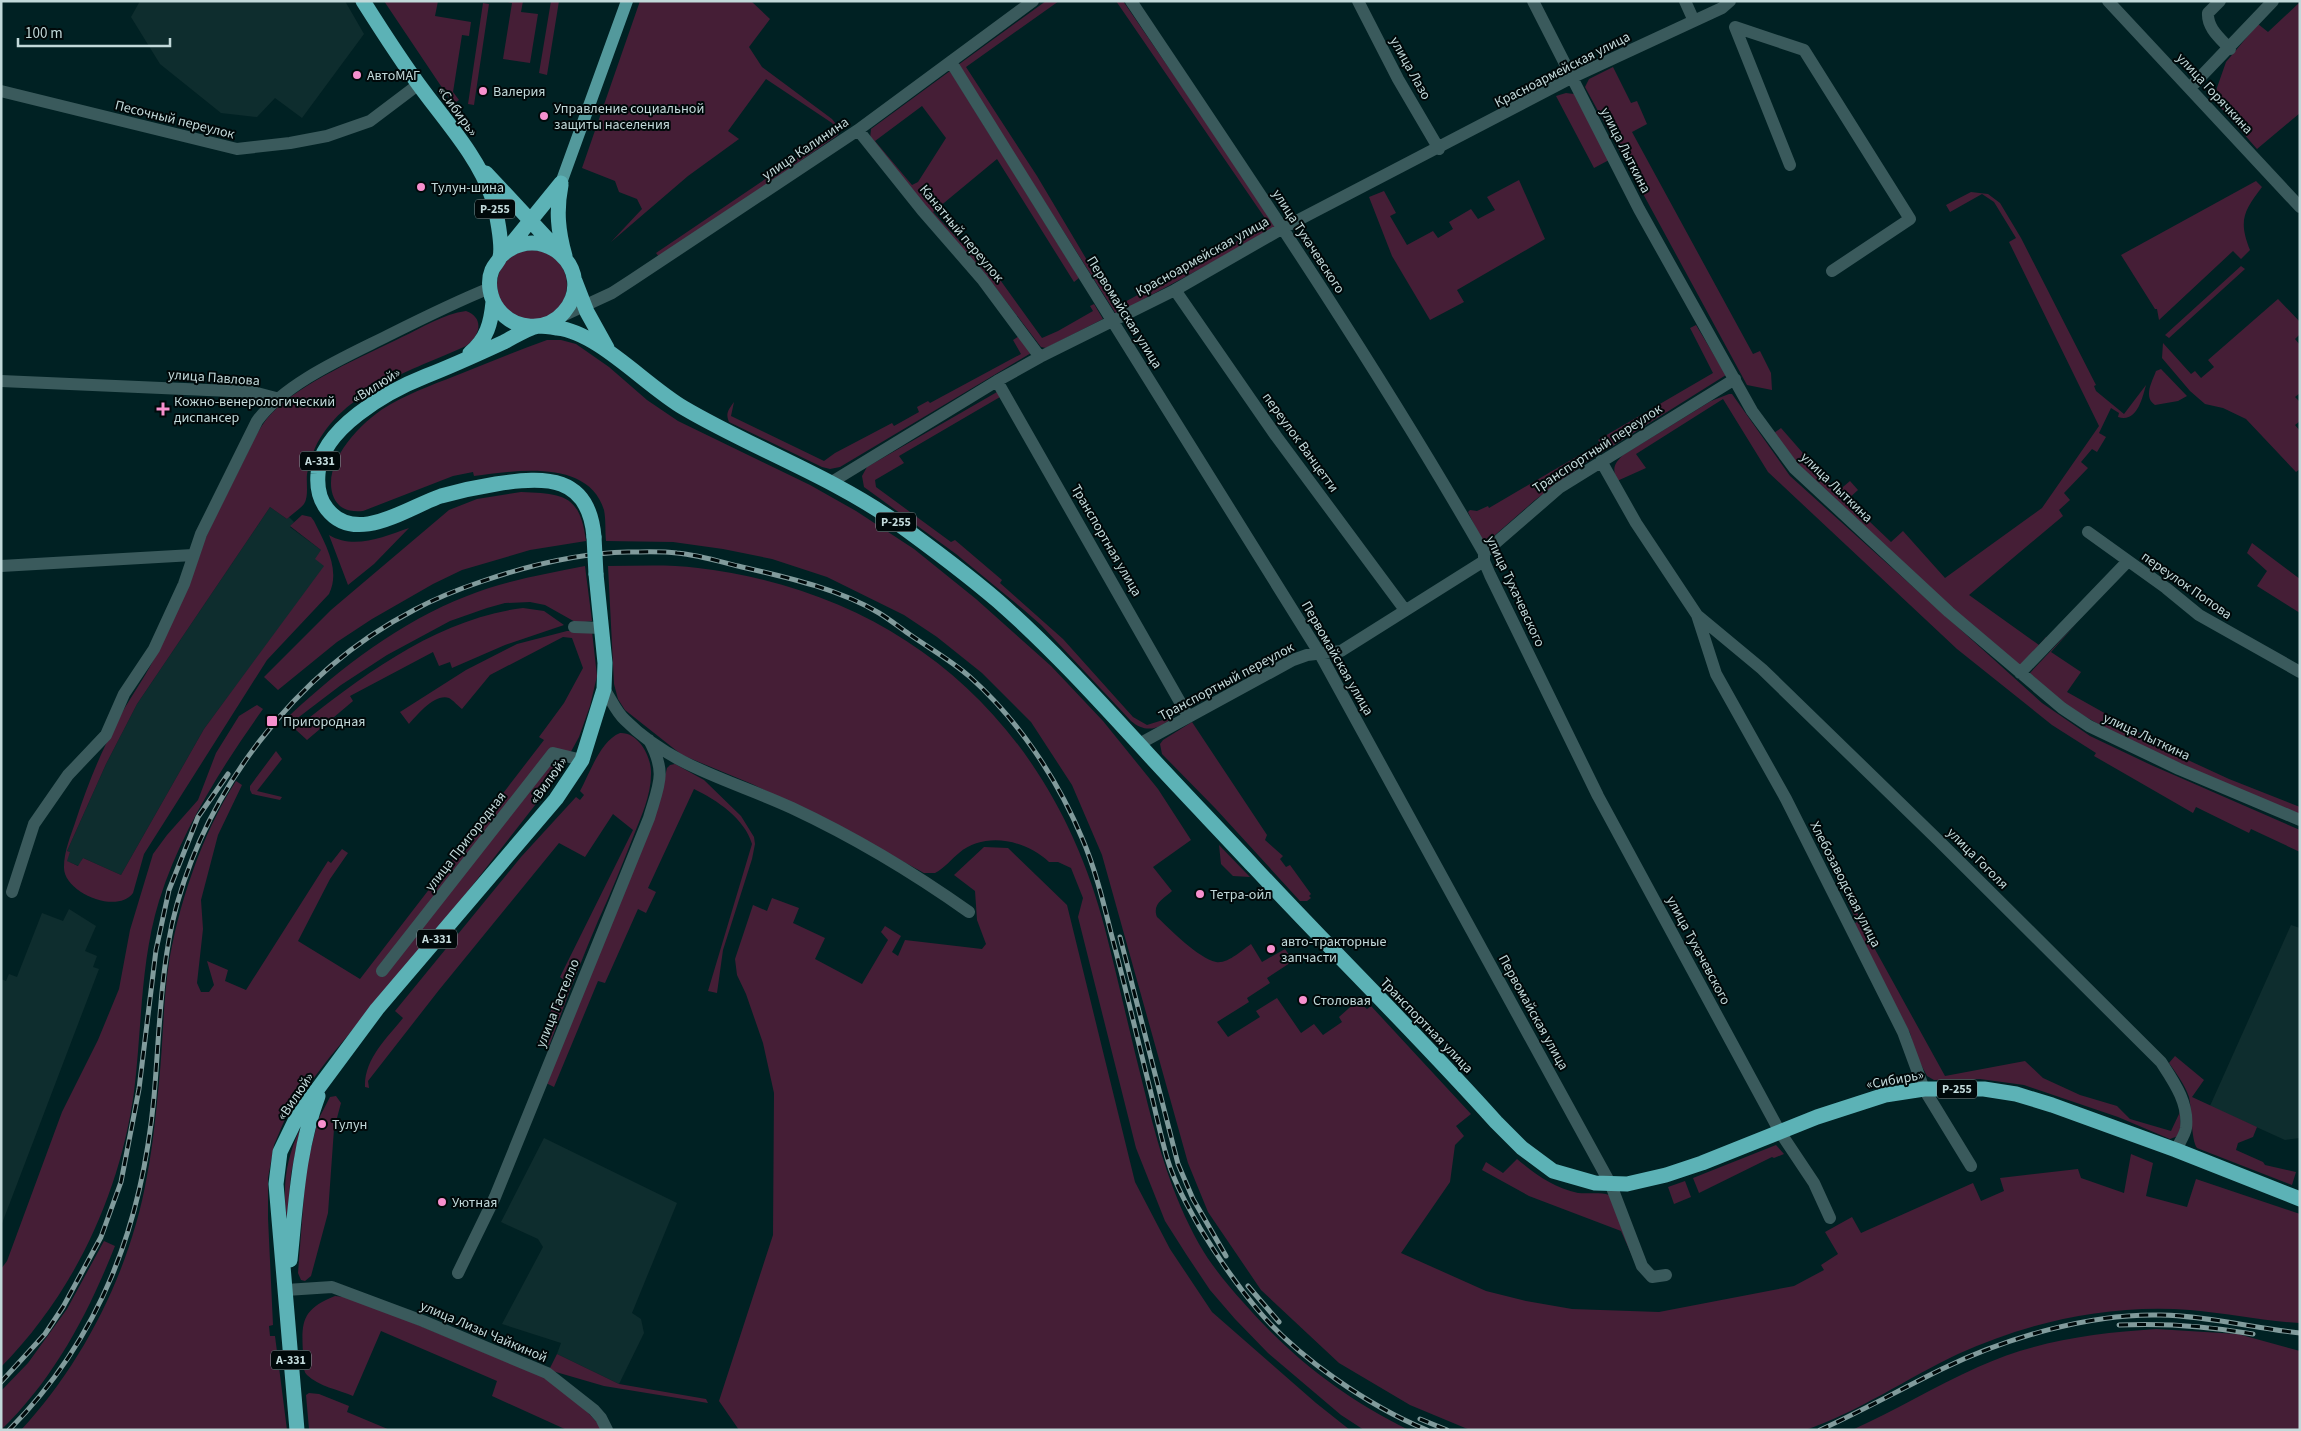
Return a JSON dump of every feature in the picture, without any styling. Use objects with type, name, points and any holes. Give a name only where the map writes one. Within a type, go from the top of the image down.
[{"type":"highway","name":"«Сибирь»","points":[[363,1],[419,84],[478,165]]},
{"type":"highway","name":"Р-255","points":[[478,165],[569,266],[584,305],[612,355]]},
{"type":"highway","name":"Р-255","points":[[478,165],[491,196],[503,254],[492,270],[492,295],[503,315],[511,321],[526,326],[564,328],[581,334],[595,342],[675,403],[713,425],[865,501],[892,519],[963,572],[1000,603],[1088,687],[1139,744]]},
{"type":"highway","points":[[503,254],[561,183]]},
{"type":"highway","points":[[537,326],[558,318],[564,312],[572,297],[569,266],[558,230],[558,201],[561,183]]},
{"type":"highway","points":[[503,254],[519,244],[535,242],[556,249],[569,266]]},
{"type":"highway","name":"А-331","points":[[455,365],[481,344],[491,322],[492,295]]},
{"type":"highway","name":"А-331","points":[[455,365],[537,326]]},
{"type":"highway","name":"«Вилюй»","points":[[297,1430],[276,1184],[280,1152],[295,1121],[377,1009],[556,799],[582,760],[604,688],[605,663],[594,537],[591,520],[582,498],[571,488],[551,480],[523,480],[464,490],[437,497],[381,521],[361,525],[339,520],[328,511],[319,492],[318,472],[324,450],[335,435],[389,393],[455,365]]},
{"type":"highway","name":"Транспортная улица","points":[[1139,744],[1283,899],[1522,1148],[1553,1171],[1579,1180],[1611,1185]]},
{"type":"highway","points":[[286,1290],[298,1176],[308,1123],[323,1083]]},
{"type":"highway","name":"«Сибирь»","points":[[1611,1185],[1627,1184],[1666,1175],[1854,1104],[1885,1095],[1924,1089],[1984,1089],[2016,1094],[2052,1105],[2176,1150],[2300,1199]]},
{"type":"main road","points":[[561,183],[626,1]]},
{"type":"street","name":"улица Калинина","points":[[558,318],[622,288],[858,130],[1033,1]]},
{"type":"street","name":"улица Тухачевского","points":[[1131,1],[1283,228],[1430,459],[1484,557],[1598,796],[1780,1132],[1814,1183],[1830,1218]]},
{"type":"street","name":"улица Лазо","points":[[1358,1],[1398,79],[1439,149]]},
{"type":"street","name":"улица Лыткина","points":[[1533,1],[1640,210],[1752,411],[1794,468],[1949,612],[2062,708],[2089,726],[2179,769],[2300,820]]},
{"type":"street","points":[[1685,1],[1694,21]]},
{"type":"street","name":"улица Горячкина","points":[[2108,1],[2300,207]]},
{"type":"street","points":[[2220,1],[2208,13],[2208,20],[2212,28],[2230,49]]},
{"type":"street","points":[[2190,88],[2230,49],[2274,1]]},
{"type":"street","name":"Красноармейская улица","points":[[830,483],[997,380],[1040,357],[1175,290],[1283,228],[1439,149],[1572,78],[1726,5]]},
{"type":"street","points":[[1726,5],[1790,165]]},
{"type":"street","points":[[1735,27],[1804,50],[1910,219],[1832,271]]},
{"type":"street","name":"Первомайская улица","points":[[951,62],[1320,654],[1611,1185],[1642,1266],[1652,1277],[1666,1274]]},
{"type":"street","name":"Песочный переулок","points":[[1,91],[237,149],[290,143],[327,136],[370,121],[419,84]]},
{"type":"street","name":"Канатный переулок","points":[[858,130],[928,217],[982,279],[1040,357]]},
{"type":"street","name":"переулок Ванцетти","points":[[1175,290],[1276,436],[1405,610]]},
{"type":"street","points":[[276,398],[339,360],[459,300],[492,295]]},
{"type":"street","name":"Транспортный переулок","points":[[1139,744],[1293,660],[1341,651],[1484,557],[1540,502],[1601,461],[1735,379]]},
{"type":"street","name":"Транспортная улица","points":[[997,380],[1188,716]]},
{"type":"street","name":"улица Павлова","points":[[1,381],[253,392],[276,398],[257,421],[201,534],[168,621],[154,649],[124,694],[106,735],[68,775],[34,824],[12,892]]},
{"type":"street","points":[[1601,461],[1636,523],[1697,615]]},
{"type":"street","name":"переулок Попова","points":[[2088,532],[2127,562],[2166,588],[2199,615],[2300,672]]},
{"type":"street","points":[[1,566],[193,555]]},
{"type":"street","points":[[2020,673],[2127,562]]},
{"type":"street","name":"Хлебозаводская улица","points":[[1697,615],[1716,674],[1786,799],[1903,1032],[1924,1089],[1971,1166]]},
{"type":"street","name":"улица Гоголя","points":[[1697,615],[1769,676],[2131,1030],[2161,1062],[2180,1090],[2186,1113],[2186,1130],[2176,1150]]},
{"type":"street","points":[[574,627],[602,628]]},
{"type":"street","points":[[604,688],[624,720],[648,740],[696,770],[792,808],[847,836],[923,880],[969,912]]},
{"type":"street","name":"улица Гастелло","points":[[458,1273],[495,1197],[649,818],[660,776],[660,765],[648,740]]},
{"type":"street","name":"улица Пригородная","points":[[382,971],[553,753],[582,760]]},
{"type":"street","name":"улица Лизы Чайкиной","points":[[286,1290],[332,1288],[423,1321],[547,1373],[594,1410],[601,1418],[607,1430]]},
{"type":"shaded area","points":[[140,1],[345,1],[364,34],[302,118],[275,98],[257,117],[221,113],[160,64],[131,17]]},
{"type":"shaded area","points":[[384,1],[438,1],[435,16],[471,22],[469,36],[462,35],[453,92],[459,100],[453,104]]},
{"type":"shaded area","points":[[502,1],[523,1],[521,12],[538,14],[530,63],[503,59],[512,3]]},
{"type":"shaded area","points":[[551,1],[559,1],[547,75],[539,73]]},
{"type":"shaded area","points":[[640,1],[751,1],[770,19],[749,47],[762,67],[832,119],[839,128],[838,135],[660,258],[656,253],[838,130],[832,123],[766,79],[728,131],[739,139],[688,176],[611,242],[642,209],[637,199],[619,192],[615,181],[582,168]]},
{"type":"shaded area","points":[[1046,1],[1059,1],[966,67],[1037,176],[1097,277],[1103,274],[1121,304],[1269,224],[1116,1],[1123,1],[1278,227],[1116,314],[958,65]]},
{"type":"shaded area","points":[[2300,2],[2300,113],[2257,149],[2213,99],[2226,62],[2258,24],[2268,32]]},
{"type":"shaded area","points":[[483,3],[489,4],[474,105],[468,104]]},
{"type":"shaded area","points":[[1613,67],[1631,103],[1637,101],[1647,124],[1632,132],[1753,354],[1760,351],[1771,373],[1772,390],[1747,385],[1585,87],[1589,79]]},
{"type":"shaded area","points":[[950,71],[1079,278],[1074,282],[997,159],[933,212],[965,247],[986,265],[988,263],[1042,338],[1093,311],[1090,306],[1094,304],[1103,319],[1046,348],[1041,347],[979,266],[966,255],[870,139],[871,129]],"holes":[[[922,106],[946,138],[918,182],[912,185],[875,141]]]},
{"type":"shaded area","points":[[1566,93],[1574,94],[1609,160],[1594,168],[1556,96]]},
{"type":"shaded area","points":[[1519,180],[1545,239],[1457,290],[1464,302],[1430,320],[1392,256],[1369,197],[1384,191],[1396,213],[1390,216],[1407,245],[1433,231],[1438,238],[1453,229],[1449,222],[1471,209],[1478,219],[1495,210],[1487,197]]},
{"type":"shaded area","points":[[2256,181],[2262,187],[2247,210],[2244,223],[2246,240],[2250,250],[2241,259],[2233,251],[2159,320],[2157,309],[2155,309],[2121,255]]},
{"type":"shaded area","points":[[1971,192],[1988,194],[2000,203],[2021,238],[2096,385],[2094,386],[2096,391],[2124,414],[2146,385],[2138,408],[2130,416],[2118,417],[2119,413],[2111,408],[2099,433],[2106,437],[2097,452],[2092,449],[2081,462],[2088,468],[2064,493],[2070,500],[2059,510],[2063,516],[1969,595],[2039,645],[2046,637],[2049,640],[2021,668],[1955,611],[1799,465],[1774,433],[1781,428],[1837,492],[1850,481],[1858,490],[1847,500],[1891,542],[1903,531],[1945,578],[2042,508],[2099,426],[2009,242],[2016,238],[1994,202],[1982,194],[1950,212],[1946,205]]},
{"type":"shaded area","points":[[532,250],[545,253],[557,260],[564,272],[567,285],[564,298],[557,310],[545,317],[532,320],[519,317],[507,310],[500,298],[497,285],[500,272],[507,260],[519,253]]},
{"type":"shaded area","points":[[2241,266],[2245,269],[2169,338],[2165,335]]},
{"type":"shaded area","points":[[2278,299],[2300,322],[2300,334],[2295,339],[2300,345],[2300,393],[2295,397],[2300,402],[2300,421],[2295,425],[2300,431],[2300,469],[2296,472],[2246,419],[2223,408],[2205,404],[2190,391],[2162,358],[2163,343],[2191,374],[2195,371],[2201,378],[2214,367],[2208,360]]},
{"type":"shaded area","points":[[466,311],[476,318],[478,323],[477,332],[471,342],[381,385],[343,411],[327,428],[311,457],[307,474],[306,501],[304,504],[287,519],[270,507],[137,704],[106,764],[67,851],[70,852],[67,861],[78,866],[83,858],[121,875],[204,729],[324,566],[315,559],[321,550],[290,526],[302,515],[311,517],[330,557],[333,575],[329,594],[267,660],[144,854],[133,893],[125,899],[115,902],[92,898],[81,892],[72,885],[66,876],[64,861],[68,843],[89,782],[117,722],[150,667],[210,529],[263,424],[284,402],[315,381],[433,322],[449,315]]},
{"type":"shaded area","points":[[1696,325],[1726,375],[1584,464],[1535,500],[1486,543],[1483,543],[1468,512],[1470,510],[1477,511],[1488,506],[1489,508],[1600,443],[1598,440],[1713,373],[1690,328]]},
{"type":"shaded area","points":[[1019,336],[1031,353],[840,467],[830,469],[822,467],[729,422],[727,416],[734,402],[731,416],[824,461],[835,453],[892,423],[894,426],[919,412],[917,407],[928,401],[930,403],[1021,354],[1013,340]]},
{"type":"shaded area","points":[[547,340],[561,340],[576,344],[609,367],[647,400],[678,421],[810,485],[856,511],[914,549],[976,599],[1051,666],[1103,721],[1158,789],[1191,840],[1153,867],[1172,891],[1157,905],[1157,917],[1193,949],[1216,962],[1230,959],[1251,944],[1262,962],[1285,949],[1293,961],[1267,978],[1270,983],[1247,998],[1249,1002],[1217,1022],[1228,1037],[1260,1017],[1256,1011],[1277,998],[1301,1033],[1314,1024],[1323,1035],[1342,1022],[1339,1017],[1357,1001],[1367,1009],[1371,1006],[1471,1114],[1456,1126],[1464,1136],[1455,1145],[1450,1182],[1401,1253],[1486,1291],[1526,1301],[1572,1309],[1659,1312],[1794,1286],[1824,1270],[1821,1265],[1838,1254],[1825,1232],[1852,1217],[1861,1233],[1973,1183],[1981,1201],[2004,1191],[2000,1178],[2078,1169],[2081,1178],[2124,1193],[2131,1154],[2153,1163],[2146,1196],[2187,1207],[2196,1179],[2300,1214],[2300,1323],[2204,1311],[2160,1309],[2130,1310],[2071,1317],[2014,1332],[1986,1342],[1939,1363],[1843,1415],[1805,1430],[1470,1430],[1410,1405],[1339,1363],[1261,1290],[1208,1212],[1188,1163],[1102,855],[1072,785],[1031,722],[982,673],[937,637],[904,615],[827,577],[772,559],[723,549],[673,542],[606,541],[604,510],[595,493],[583,482],[566,475],[528,471],[474,476],[473,472],[453,476],[363,511],[342,508],[336,502],[331,485],[338,457],[346,444],[368,420],[400,399]]},
{"type":"shaded area","points":[[2161,369],[2187,396],[2178,401],[2155,405],[2151,402],[2149,394],[2151,384],[2156,371]]},
{"type":"shaded area","points":[[997,392],[1000,397],[899,456],[904,463],[875,480],[876,487],[951,542],[955,540],[1002,580],[1000,583],[1063,639],[1133,717],[1147,725],[1170,716],[1173,706],[1174,716],[1158,727],[1142,728],[1131,721],[1041,625],[1024,610],[956,554],[864,487],[862,476],[867,467]]},
{"type":"shaded area","points":[[1732,394],[1790,476],[2042,703],[2090,736],[2151,765],[2300,830],[2300,852],[2251,829],[2249,833],[2196,807],[2193,813],[2094,756],[2096,753],[2052,725],[1957,649],[1768,472],[1723,399],[1636,454],[1646,468],[1617,481],[1615,466],[1623,455],[1711,401]]},
{"type":"shaded area","points":[[521,492],[558,496],[574,505],[583,525],[586,541],[530,550],[462,570],[433,584],[372,619],[337,642],[278,690],[264,677],[331,610],[449,510],[477,499]]},
{"type":"shaded area","points":[[270,507],[287,519],[289,517],[294,522],[290,527],[321,550],[325,566],[204,729],[121,875],[83,858],[79,866],[66,861],[70,852],[67,851],[106,764],[137,704]]},
{"type":"shaded area","points":[[409,528],[374,564],[348,585],[329,535],[348,542],[358,542],[379,538]]},
{"type":"shaded area","points":[[2252,543],[2300,579],[2300,613],[2257,586],[2267,571],[2247,553]]},
{"type":"shaded area","points":[[585,566],[592,621],[577,623],[545,605],[530,602],[505,603],[487,608],[450,621],[387,655],[341,685],[295,720],[290,715],[351,663],[395,632],[418,619],[467,596],[495,586]]},
{"type":"shaded area","points":[[608,566],[698,568],[773,582],[842,607],[905,640],[960,682],[1008,733],[1049,791],[1081,857],[1105,929],[1161,1151],[1173,1189],[1199,1244],[1214,1267],[1236,1294],[1260,1321],[1299,1358],[1362,1404],[1409,1430],[1364,1430],[1341,1415],[1268,1353],[1210,1290],[1165,1221],[1136,1148],[1078,917],[1083,898],[1071,868],[1058,862],[1049,862],[1029,848],[1005,841],[993,840],[969,846],[939,871],[924,873],[840,827],[752,784],[682,755],[625,710],[618,699],[614,684]]},
{"type":"shaded area","points":[[523,608],[544,611],[564,625],[505,645],[452,668],[450,662],[439,666],[433,652],[350,696],[353,701],[307,740],[295,729],[374,670],[430,637],[460,624],[491,614]]},
{"type":"shaded area","points":[[2077,623],[2051,652],[2081,672],[2067,692],[2190,761],[2229,779],[2300,807],[2300,815],[2250,795],[2116,734],[2063,704],[2030,673]]},
{"type":"shaded area","points":[[567,631],[592,631],[597,676],[590,706],[579,737],[557,777],[461,900],[329,1058],[288,1112],[274,1145],[268,1178],[273,1325],[269,1326],[270,1336],[275,1336],[287,1430],[21,1430],[44,1403],[85,1344],[117,1279],[130,1245],[140,1210],[151,1153],[166,983],[172,946],[185,896],[202,847],[212,824],[236,781],[242,785],[218,835],[201,900],[203,929],[197,983],[201,992],[209,992],[214,985],[207,961],[228,970],[225,981],[246,990],[328,861],[331,863],[342,849],[348,853],[330,879],[298,941],[360,979],[544,740],[539,737],[564,703],[583,668],[572,638],[563,637],[490,675],[462,709],[451,699],[444,697],[432,702],[409,724],[400,712],[466,670],[517,644]]},
{"type":"shaded area","points":[[257,705],[263,709],[217,777],[190,825],[159,901],[148,948],[134,1092],[118,1168],[105,1204],[90,1240],[51,1307],[1,1367],[1,1269],[7,1261],[62,1112],[98,1040],[119,989],[130,930],[153,854],[198,800],[216,753],[239,716]]},
{"type":"shaded area","points":[[1192,722],[1267,835],[1265,840],[1283,856],[1280,859],[1286,867],[1290,865],[1311,894],[1309,896],[1311,898],[1307,901],[1300,901],[1215,808],[1162,754],[1160,744],[1163,740]]},
{"type":"shaded area","points":[[620,733],[633,737],[643,747],[651,768],[651,782],[639,822],[548,1049],[537,1043],[564,980],[560,977],[633,830],[613,814],[585,857],[559,843],[439,990],[368,1081],[369,1088],[365,1087],[368,1067],[372,1058],[403,1018],[395,1011],[521,857],[576,797],[580,800],[584,795],[580,791],[596,758],[607,743]]},
{"type":"shaded area","points":[[276,751],[282,759],[257,791],[282,797],[280,800],[252,794],[250,786]]},
{"type":"shaded area","points":[[675,764],[704,780],[741,816],[754,837],[755,844],[752,859],[723,950],[717,993],[708,991],[752,844],[743,826],[729,811],[694,789],[648,888],[656,892],[646,913],[638,909],[605,983],[598,981],[554,1087],[546,1083],[659,801],[667,768]]},
{"type":"shaded area","points":[[1219,845],[1250,877],[1233,876],[1221,864]]},
{"type":"shaded area","points":[[984,847],[1008,848],[1067,905],[1135,1182],[1170,1249],[1212,1312],[1316,1403],[1350,1430],[739,1430],[719,1401],[773,1235],[774,1093],[763,1043],[746,994],[737,975],[735,959],[753,905],[767,911],[772,898],[799,908],[793,923],[825,938],[815,959],[862,984],[888,940],[881,932],[885,926],[901,936],[892,952],[898,956],[905,940],[982,949],[986,944],[977,920],[975,891],[954,875]]},
{"type":"shaded area","points":[[1848,891],[1866,933],[1945,1076],[2025,1061],[2043,1078],[2080,1095],[2117,1106],[2130,1119],[2171,1131],[2179,1114],[2179,1105],[2181,1128],[2178,1136],[2170,1139],[2118,1117],[2024,1085],[1980,1079],[1934,1080],[1927,1076],[1916,1055],[1910,1033],[1853,924],[1857,922],[1843,893]]},
{"type":"shaded area","points":[[69,909],[96,926],[85,951],[97,956],[93,967],[99,969],[1,1226],[1,979],[6,981],[9,974],[17,977],[42,913],[63,921]]},
{"type":"shaded area","points":[[2291,925],[2300,928],[2300,1138],[2285,1140],[2210,1106]]},
{"type":"shaded area","points":[[2175,1056],[2204,1080],[2192,1097],[2257,1127],[2253,1137],[2238,1143],[2236,1150],[2263,1162],[2265,1165],[2296,1172],[2292,1185],[2197,1148],[2189,1097],[2169,1063]]},
{"type":"shaded area","points":[[336,1096],[341,1103],[334,1129],[328,1213],[311,1276],[305,1281],[301,1280],[298,1273],[306,1169],[318,1120],[330,1097]]},
{"type":"shaded area","points":[[300,1129],[291,1174],[287,1219],[286,1173],[291,1151]]},
{"type":"shaded area","points":[[544,1138],[677,1203],[632,1313],[641,1319],[644,1333],[619,1384],[557,1354],[561,1343],[502,1324],[543,1247],[538,1239],[501,1222]]},
{"type":"shaded area","points":[[1776,1145],[1784,1154],[1772,1157],[1699,1193],[1693,1178]]},
{"type":"shaded area","points":[[1517,1159],[1538,1175],[1561,1188],[1578,1193],[1609,1195],[1637,1267],[1621,1231],[1529,1196],[1482,1170],[1486,1162],[1503,1173]]},
{"type":"shaded area","points":[[1685,1181],[1691,1197],[1674,1204],[1668,1187]]},
{"type":"shaded area","points":[[104,1241],[115,1246],[81,1321],[68,1344],[37,1389],[1,1430],[1,1391],[28,1363],[67,1309]]},
{"type":"shaded area","points":[[335,1296],[353,1298],[548,1379],[569,1392],[604,1430],[567,1430],[492,1396],[497,1381],[381,1331],[353,1396],[317,1382],[307,1375],[304,1370],[302,1342],[304,1324],[310,1311]]},
{"type":"shaded area","points":[[2156,1329],[2238,1334],[2300,1351],[2300,1430],[1852,1430],[1962,1374],[1999,1358],[2065,1340],[2110,1333]]},
{"type":"shaded area","points":[[557,1354],[619,1384],[706,1399],[708,1403],[604,1386],[549,1370]]},
{"type":"shaded area","points":[[309,1393],[319,1394],[349,1406],[347,1412],[390,1430],[309,1429],[306,1395]]},
{"type":"railway","points":[[9,1430],[41,1394],[69,1357],[92,1318],[111,1277],[127,1234],[139,1190],[148,1144],[154,1097],[162,988],[172,924],[186,875],[206,828],[230,783],[260,741],[293,702],[330,667],[371,636],[414,610],[456,591],[518,570],[573,557],[628,552],[671,552],[708,558],[810,584],[846,597],[883,615],[956,666],[988,694],[1035,751],[1061,794],[1087,849],[1105,909],[1168,1161],[1186,1204],[1200,1228],[1227,1270],[1249,1299],[1273,1327],[1292,1345],[1359,1394],[1382,1408],[1427,1430]]},
{"type":"railway","points":[[1,1382],[45,1334],[63,1307],[101,1237],[121,1182],[139,1089],[156,950],[169,890],[198,817],[228,774]]},
{"type":"railway","points":[[1120,937],[1178,1164],[1193,1199],[1226,1256]]},
{"type":"railway","points":[[1248,1286],[1279,1322]]},
{"type":"railway","points":[[1820,1430],[1942,1369],[1993,1347],[2077,1323],[2134,1315],[2161,1315],[2196,1318],[2300,1333]]},
{"type":"railway","points":[[2119,1325],[2153,1324],[2186,1326],[2253,1334]]},
{"type":"railway","points":[[1420,1419],[1447,1430]]},
{"type":"place","name":"АвтоМАГ","points":[[357,75]]},
{"type":"place","name":"Валерия","points":[[483,91]]},
{"type":"place","name":"Управление социальной защиты населения","points":[[544,116]]},
{"type":"place","name":"Тулун-шина","points":[[421,187]]},
{"type":"place","name":"Кожно-венерологический диспансер","points":[[163,409]]},
{"type":"place","name":"Пригородная","points":[[272,721]]},
{"type":"place","name":"Тетра-ойл","points":[[1200,894]]},
{"type":"place","name":"авто-тракторные запчасти","points":[[1271,949]]},
{"type":"place","name":"Столовая","points":[[1303,1000]]},
{"type":"place","name":"Тулун","points":[[322,1124]]},
{"type":"place","name":"Уютная","points":[[442,1202]]}]
